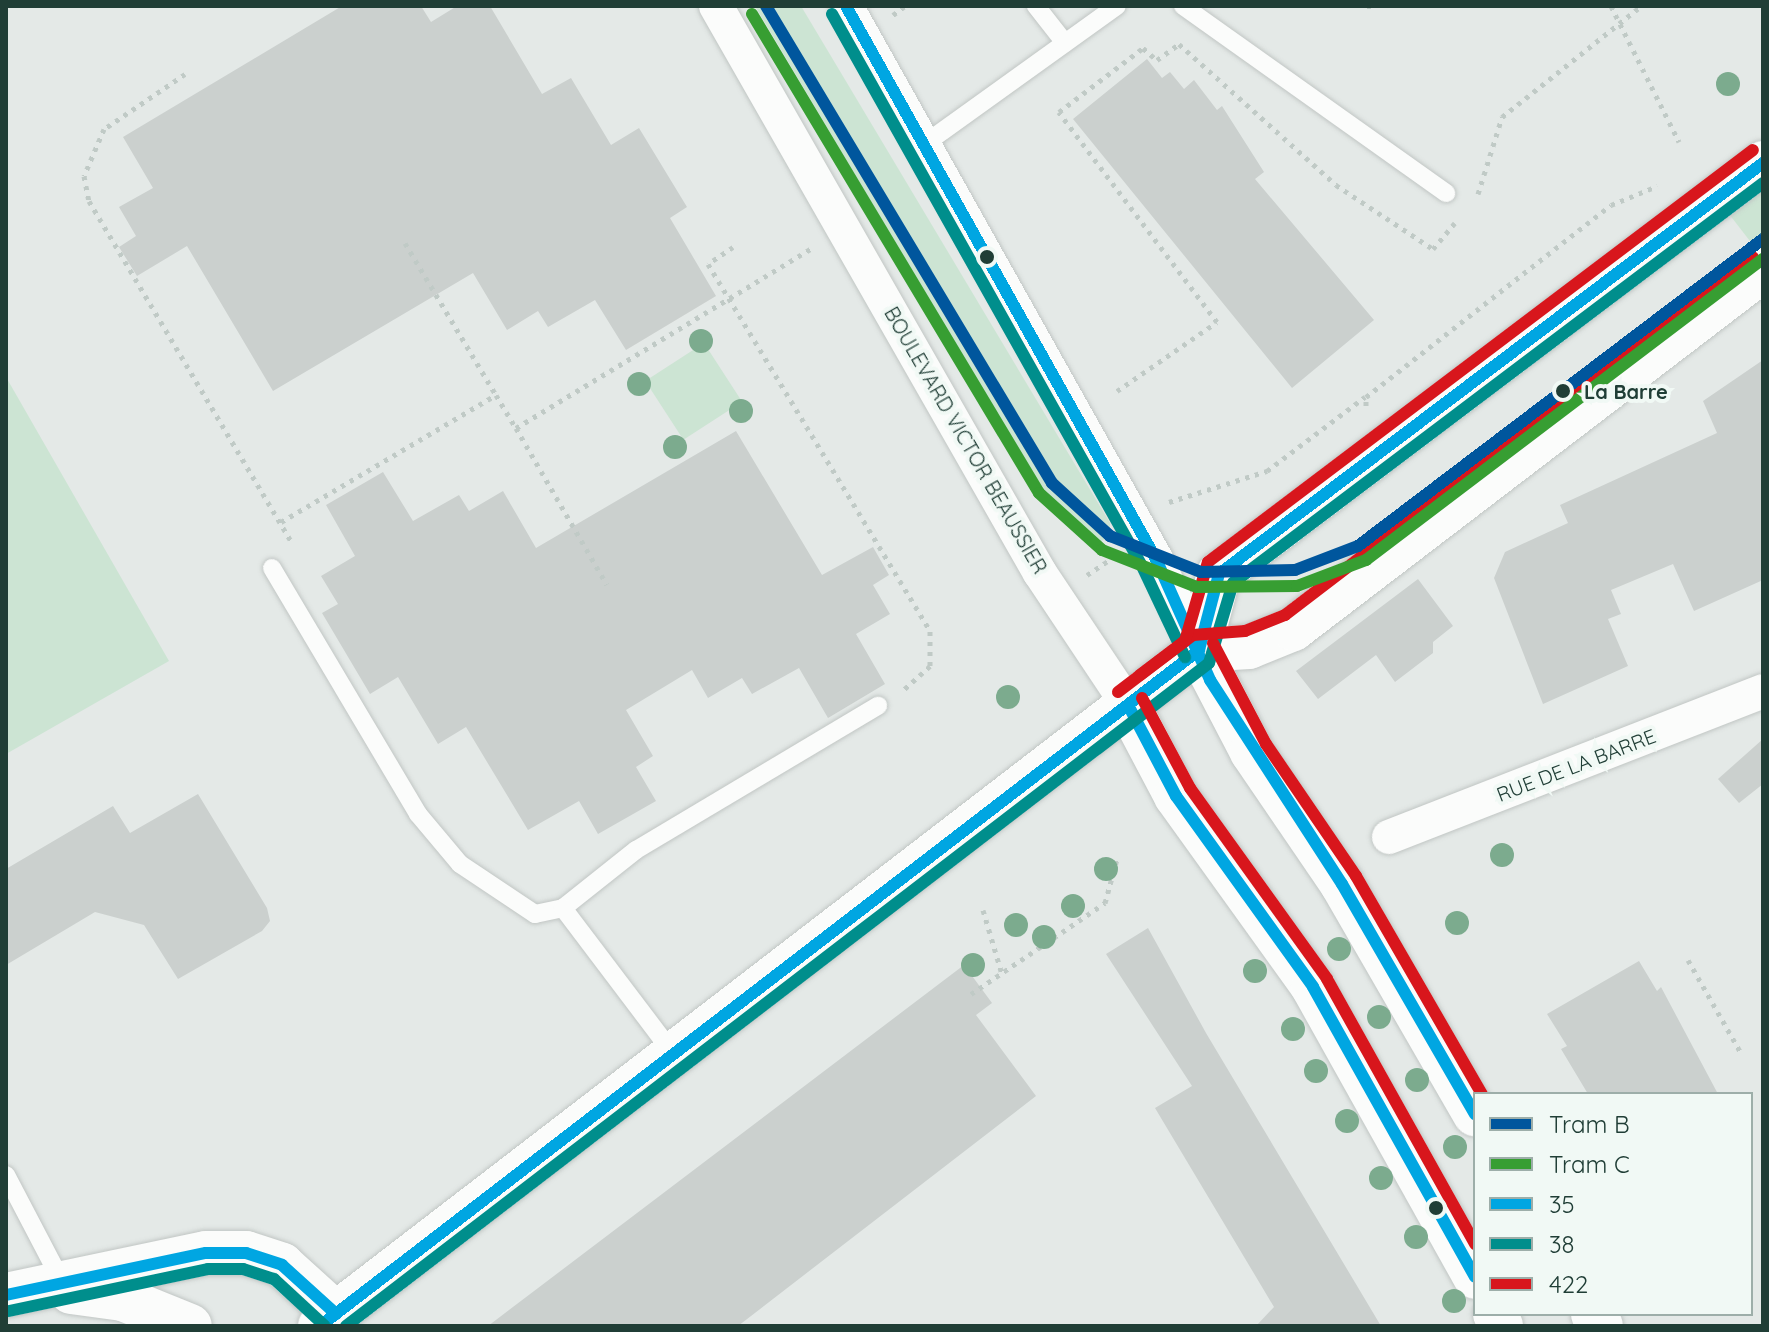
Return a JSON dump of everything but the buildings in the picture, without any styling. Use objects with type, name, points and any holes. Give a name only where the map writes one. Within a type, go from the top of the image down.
[{"type":"street","name":"BOULEVARD VICTOR BEAUSSIER","points":[[716,6],[1040,573],[1128,705],[1176,796],[1313,987],[1473,1273]]},
{"type":"street","points":[[846,6],[926,143],[1245,740],[1342,884],[1473,1111]]},
{"type":"street","points":[[1199,650],[1219,574],[1763,163]]},
{"type":"street","points":[[38,1289],[206,1253],[246,1253],[282,1265],[328,1320],[672,1052],[1199,650],[1249,647],[1293,629],[1763,270]]},
{"type":"street","name":"RUE DE LA BARRE","points":[[1389,837],[1763,691]]},
{"type":"street","points":[[38,1289],[161,1318],[206,1253]]},
{"type":"lane","points":[[1036,6],[1065,43]]},
{"type":"lane","points":[[926,143],[1117,6]]},
{"type":"lane","points":[[1183,6],[1446,193]]},
{"type":"lane","points":[[272,568],[436,838],[520,908],[563,908],[636,850],[878,706]]},
{"type":"lane","points":[[563,908],[672,1052]]},
{"type":"lane","points":[[6,1175],[38,1289]]},
{"type":"path","points":[[893,15],[905,6]]},
{"type":"path","points":[[1367,6],[1374,6]]},
{"type":"path","points":[[1611,6],[1679,142]]},
{"type":"path","points":[[1467,207],[1484,186],[1502,117],[1641,6]]},
{"type":"path","points":[[1117,391],[1217,322],[1059,112],[1143,48],[1157,60],[1179,44],[1336,185],[1433,249],[1459,218]]},
{"type":"path","points":[[185,74],[104,129],[84,176],[89,201],[281,522],[496,395]]},
{"type":"path","points":[[405,243],[607,585]]},
{"type":"path","points":[[516,428],[816,246]]},
{"type":"path","points":[[733,247],[708,264],[930,631],[930,666],[878,706]]},
{"type":"path","points":[[1159,507],[1267,471],[1366,397]]},
{"type":"path","points":[[1076,582],[1116,556]]},
{"type":"path","points":[[971,994],[1105,903],[1117,859]]},
{"type":"path","points":[[983,910],[1002,974]]},
{"type":"path","points":[[1688,960],[1740,1051]]},
{"type":"green space","points":[[755,6],[801,6],[1110,523],[1110,536],[1098,543],[1041,488]]},
{"type":"green space","points":[[1763,175],[1763,251],[1760,254],[1722,205]]},
{"type":"green space","points":[[704,343],[742,402],[683,440],[645,381]]},
{"type":"green space","points":[[6,377],[169,661],[6,754]]},
{"type":"tram line","name":"B","points":[[766,6],[1052,483],[1110,536],[1201,572],[1295,570],[1358,546],[1763,239]]},
{"type":"tram line","name":"C","points":[[752,14],[1039,493],[1102,550],[1197,587],[1297,586],[1366,560],[1763,259]]},
{"type":"transit line","name":"35","points":[[846,6],[1156,559],[1210,680],[1342,884],[1473,1111]]},
{"type":"transit line","name":"38","points":[[832,14],[1142,566],[1185,657]]},
{"type":"transit line","name":"422","points":[[1118,692],[1185,641],[1208,562],[1753,150]]},
{"type":"transit line","name":"35","points":[[320,1326],[1199,650],[1219,574],[1763,163]]},
{"type":"transit line","name":"38","points":[[346,1326],[1209,663],[1233,583],[1763,183]]},
{"type":"transit line","name":"422","points":[[1140,675],[1193,635],[1245,631],[1285,615],[1753,257]]},
{"type":"transit line","name":"422","points":[[1213,643],[1266,744],[1356,876],[1481,1092]]},
{"type":"transit line","name":"422","points":[[1142,698],[1190,788],[1327,979],[1473,1240]]},
{"type":"transit line","name":"35","points":[[1128,705],[1176,796],[1313,987],[1473,1273]]},
{"type":"transit line","name":"35","points":[[6,1295],[206,1253],[246,1253],[282,1265],[336,1314]]},
{"type":"transit line","name":"38","points":[[9,1311],[208,1269],[243,1269],[274,1279],[325,1326]]},
{"type":"place","name":"La Barre","points":[[1563,391]]}]
